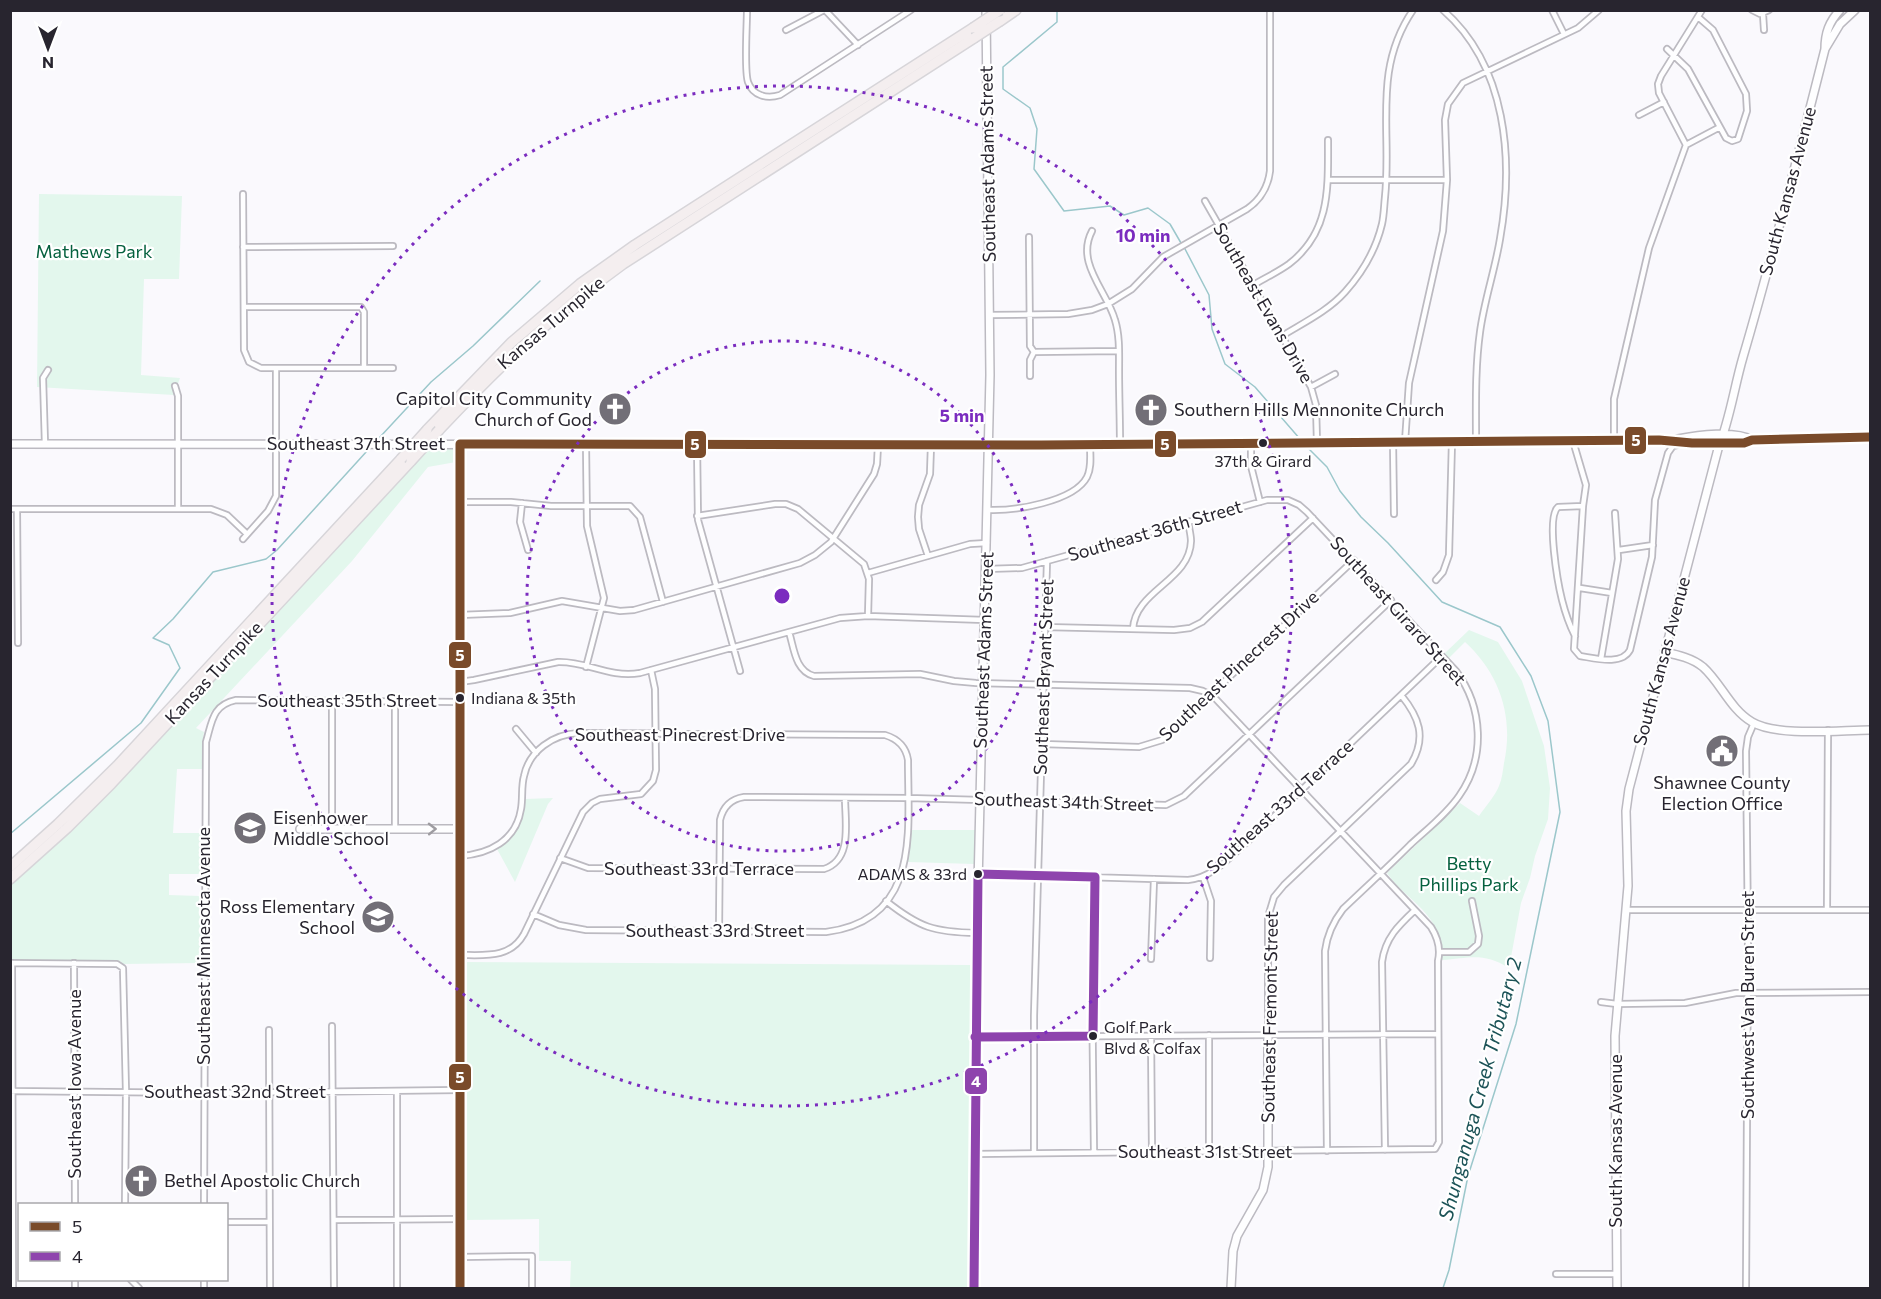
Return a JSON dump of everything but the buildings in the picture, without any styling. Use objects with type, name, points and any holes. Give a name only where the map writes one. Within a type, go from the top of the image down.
[{"type":"highway","name":"Kansas Turnpike","points":[[10,867],[117,766],[406,460],[439,430],[521,346],[590,288],[623,264],[973,33],[1000,10]]},
{"type":"highway","name":"Kansas Turnpike","points":[[10,879],[67,828],[111,784],[406,460],[427,430],[512,342],[580,284],[635,245],[973,33],[1016,10]]},
{"type":"main road","name":"Southeast Adams Street","points":[[974,1288],[975,1037],[989,445],[986,10]]},
{"type":"main road","name":"South Kansas Avenue","points":[[1826,49],[1825,36],[1840,10]]},
{"type":"main road","name":"South Kansas Avenue","points":[[1617,1288],[1615,1036],[1627,910],[1629,868],[1626,811],[1629,789],[1826,49],[1840,24],[1855,10]]},
{"type":"main road","points":[[1707,440],[1723,435],[1744,435],[1752,440]]},
{"type":"main road","points":[[1707,440],[1720,443],[1744,443],[1752,440],[1870,438]]},
{"type":"main road","name":"Southeast 37th Street","points":[[10,444],[989,445],[1659,440],[1686,442],[1707,440]]},
{"type":"main road","points":[[460,444],[460,1288]]},
{"type":"main road","points":[[1664,652],[1688,658],[1703,667],[1738,711],[1754,723],[1775,730],[1870,730]]},
{"type":"main road","points":[[300,829],[460,829]]},
{"type":"main road","name":"Southeast Fremont Street","points":[[1231,1288],[1233,1251],[1237,1236],[1263,1190],[1268,1167],[1268,1035]]},
{"type":"street","points":[[747,10],[747,79],[752,89],[764,97],[780,95],[911,10]]},
{"type":"street","points":[[786,30],[825,10],[858,45]]},
{"type":"street","points":[[989,315],[1068,315],[1108,304],[1132,289],[1163,257],[1253,205],[1268,181],[1270,159],[1270,10]]},
{"type":"street","points":[[1282,336],[1324,311],[1345,292],[1370,257],[1382,223],[1387,180],[1386,94],[1389,64],[1400,29],[1413,10]]},
{"type":"street","points":[[1443,10],[1466,34],[1487,71],[1498,99],[1504,126],[1505,193],[1500,238],[1480,330],[1476,365],[1476,441]]},
{"type":"street","points":[[1552,10],[1564,34]]},
{"type":"street","points":[[1405,442],[1404,429],[1409,382],[1443,231],[1447,180],[1445,120],[1448,104],[1463,83],[1578,28],[1599,10]]},
{"type":"street","points":[[1686,145],[1658,89],[1659,80],[1702,10]]},
{"type":"street","points":[[1752,10],[1757,14],[1763,14],[1769,10]]},
{"type":"street","points":[[1763,14],[1764,30]]},
{"type":"street","points":[[1667,49],[1688,69],[1729,140],[1734,141],[1740,137],[1747,111],[1746,94],[1713,30],[1698,17]]},
{"type":"street","points":[[1639,115],[1664,102]]},
{"type":"street","points":[[1614,441],[1614,399],[1649,248],[1686,145],[1720,127]]},
{"type":"street","points":[[1253,285],[1289,263],[1307,247],[1322,220],[1328,190],[1328,140]]},
{"type":"street","points":[[1328,180],[1447,180]]},
{"type":"street","points":[[243,194],[244,350],[246,358],[256,366],[276,368],[393,368]]},
{"type":"street","name":"Southeast Evans Drive","points":[[1205,201],[1311,387],[1316,405],[1316,443]]},
{"type":"street","points":[[1092,231],[1087,240],[1092,274],[1115,320],[1119,351],[1120,444]]},
{"type":"street","points":[[1029,237],[1030,346],[1034,352]]},
{"type":"street","points":[[243,247],[393,246]]},
{"type":"street","points":[[244,307],[356,306],[363,309],[364,368]]},
{"type":"street","points":[[1034,352],[1119,351]]},
{"type":"street","points":[[1030,376],[1030,360],[1034,352]]},
{"type":"street","points":[[243,539],[270,508],[276,496],[276,368]]},
{"type":"street","points":[[45,444],[43,378],[48,370]]},
{"type":"street","points":[[1311,387],[1335,374]]},
{"type":"street","points":[[175,386],[178,396],[178,508]]},
{"type":"street","points":[[1659,440],[1666,446],[1668,453]]},
{"type":"street","points":[[1436,580],[1446,566],[1449,555],[1452,441]]},
{"type":"street","points":[[1574,441],[1586,485],[1574,650],[1577,655],[1618,659],[1630,650],[1650,569],[1655,500],[1668,453],[1673,447],[1686,442]]},
{"type":"street","points":[[1393,442],[1394,514]]},
{"type":"street","points":[[1251,443],[1251,466],[1260,502]]},
{"type":"street","points":[[586,444],[586,506],[589,533],[603,589],[603,608],[586,667]]},
{"type":"street","points":[[697,444],[698,516],[740,670]]},
{"type":"street","points":[[988,510],[1015,509],[1064,496],[1076,490],[1089,473],[1090,444]]},
{"type":"street","points":[[460,615],[510,613],[562,601],[626,610],[663,602],[800,563],[819,552],[833,538],[874,474],[878,445]]},
{"type":"street","points":[[928,556],[919,529],[918,517],[930,474],[931,445]]},
{"type":"street","name":"Southeast 36th Street","points":[[986,569],[1016,568],[1047,561],[1270,499],[1288,500]]},
{"type":"street","name":"Southeast Girard Street","points":[[1288,500],[1299,505],[1313,518],[1391,600],[1464,682],[1474,707],[1478,737],[1475,761],[1467,784],[1455,802],[1343,909],[1330,930],[1326,946],[1327,1151]]},
{"type":"street","points":[[460,502],[551,506],[624,505],[636,510],[640,517],[663,602]]},
{"type":"street","points":[[522,503],[520,522],[528,550]]},
{"type":"street","points":[[698,516],[786,504],[801,511],[861,562],[868,573],[868,616]]},
{"type":"street","points":[[1575,637],[1565,612],[1559,586],[1553,533],[1554,512],[1556,508],[1583,506]]},
{"type":"street","points":[[10,509],[178,508],[218,510],[227,515],[247,534]]},
{"type":"street","points":[[17,509],[18,643]]},
{"type":"street","points":[[1601,658],[1618,550],[1615,513]]},
{"type":"street","points":[[1044,627],[1180,630],[1190,628],[1202,622],[1313,518]]},
{"type":"street","points":[[1132,629],[1139,608],[1180,569],[1186,559],[1191,539],[1188,522]]},
{"type":"street","points":[[868,573],[970,544],[987,543]]},
{"type":"street","points":[[1618,550],[1653,545]]},
{"type":"street","name":"Southeast Pinecrest Drive","points":[[1042,744],[1132,747],[1150,745],[1168,735],[1353,560]]},
{"type":"street","name":"Southeast Bryant Street","points":[[1034,1152],[1034,1036],[1047,561]]},
{"type":"street","points":[[1580,588],[1612,593]]},
{"type":"street","name":"Southeast 34th Street","points":[[719,869],[720,820],[723,810],[730,802],[744,797],[908,798],[1159,806],[1173,802],[1184,796],[1391,600]]},
{"type":"street","points":[[460,682],[474,681],[558,662],[570,662],[617,674],[632,674],[840,618],[868,616],[985,620]]},
{"type":"street","points":[[789,632],[799,666],[811,676],[920,674],[960,682],[1190,688],[1211,695],[1435,932],[1440,952],[1438,1034],[975,1037]]},
{"type":"street","name":"Southeast 33rd Terrace","points":[[978,874],[1188,880],[1203,877],[1214,871],[1247,842],[1442,656]]},
{"type":"street","points":[[459,955],[495,955],[508,951],[521,939],[581,815],[592,803],[606,797],[637,795],[651,786],[656,770],[656,689],[651,670]]},
{"type":"street","name":"Southeast Fremont Street","points":[[1268,1035],[1268,923],[1271,904],[1284,885],[1405,771],[1415,756],[1419,739],[1417,719],[1413,709],[1401,695]]},
{"type":"street","name":"Southeast 35th Street","points":[[233,700],[460,702]]},
{"type":"street","name":"Southeast Minnesota Avenue","points":[[204,1203],[206,742],[215,712],[221,705],[233,700]]},
{"type":"street","points":[[332,701],[332,829]]},
{"type":"street","points":[[395,701],[396,829]]},
{"type":"street","name":"Southwest Van Buren Street","points":[[1746,1288],[1748,910],[1746,751],[1748,737],[1754,723]]},
{"type":"street","points":[[460,856],[478,854],[492,849],[510,834],[520,816],[524,774],[536,753],[516,729]]},
{"type":"street","points":[[1827,910],[1828,730]]},
{"type":"street","name":"Southeast Pinecrest Drive","points":[[536,753],[551,740],[570,734],[885,735],[900,743]]},
{"type":"street","name":"Southeast 33rd Street","points":[[533,914],[559,926],[586,930],[835,930],[863,921],[886,901],[897,886],[905,866],[908,760],[900,743]]},
{"type":"street","name":"Southeast 33rd Terrace","points":[[560,858],[588,868],[821,869],[829,867],[842,856],[845,798]]},
{"type":"street","points":[[718,931],[719,869]]},
{"type":"street","points":[[1094,1152],[1095,877]]},
{"type":"street","points":[[1203,877],[1211,901],[1210,958]]},
{"type":"street","points":[[1151,959],[1154,879]]},
{"type":"street","points":[[886,901],[923,927],[950,933],[977,933]]},
{"type":"street","points":[[1440,952],[1468,951],[1478,944],[1479,936],[1472,901]]},
{"type":"street","points":[[1384,1150],[1382,962],[1384,949],[1392,934],[1415,910]]},
{"type":"street","points":[[1627,910],[1870,910]]},
{"type":"street","points":[[13,1288],[11,963],[117,964],[122,966],[124,971],[126,1092],[125,1203]]},
{"type":"street","name":"Southeast Iowa Avenue","points":[[75,963],[75,1203]]},
{"type":"street","points":[[1601,1002],[1617,1004],[1694,1003],[1727,994],[1870,992]]},
{"type":"street","points":[[332,1026],[334,1288]]},
{"type":"street","points":[[269,1030],[270,1288]]},
{"type":"street","name":"Southeast 31st Street","points":[[975,1154],[1435,1149],[1439,1142],[1438,1034]]},
{"type":"street","points":[[1151,1035],[1152,1152]]},
{"type":"street","points":[[1209,1035],[1209,1151]]},
{"type":"street","name":"Southeast 32nd Street","points":[[11,1091],[204,1093],[459,1090]]},
{"type":"street","points":[[397,1091],[397,1288]]},
{"type":"street","points":[[334,1220],[460,1219]]},
{"type":"street","points":[[228,1221],[269,1222]]},
{"type":"street","points":[[460,1257],[532,1256],[532,1288]]},
{"type":"street","points":[[1556,1274],[1617,1274]]},
{"type":"green space","name":"Mathews Park","points":[[39,194],[182,196],[179,279],[144,279],[141,375],[180,378],[174,395],[37,387]]},
{"type":"green space","points":[[454,446],[456,462],[428,467],[352,561],[196,728],[204,732],[202,769],[177,769],[173,833],[201,833],[200,874],[169,874],[169,895],[200,896],[201,963],[123,964],[120,961],[11,961],[10,885],[117,784],[427,447]]},
{"type":"green space","name":"Betty Phillips Park","points":[[1469,630],[1498,642],[1522,681],[1544,746],[1550,788],[1548,819],[1521,903],[1509,968],[1484,958],[1442,960],[1438,936],[1431,920],[1387,873],[1460,803],[1479,816],[1500,783],[1507,746],[1507,729],[1501,697],[1495,682],[1477,654],[1465,642],[1448,659],[1444,654]]},
{"type":"green space","points":[[553,798],[548,804],[515,882],[497,849],[509,839],[521,821],[525,799]]},
{"type":"green space","points":[[910,830],[975,830],[974,864],[908,862]]},
{"type":"green space","points":[[462,962],[971,965],[969,1288],[570,1288],[571,1261],[539,1261],[539,1219],[463,1220]]},
{"type":"waterway","name":"Shunganuga Creek Tributary 2","points":[[1057,10],[1057,22],[1003,67],[1003,89],[1030,108],[1037,129],[1034,169],[1064,211],[1110,206],[1124,215],[1148,208],[1170,224],[1181,243]]},
{"type":"waterway","name":"Shunganuga Creek Tributary 2","points":[[1184,247],[1209,295],[1212,329],[1225,364],[1255,387],[1300,439]]},
{"type":"waterway","points":[[380,437],[431,382],[473,346],[540,281]]},
{"type":"waterway","name":"Shunganuga Creek Tributary 2","points":[[1305,445],[1327,467],[1340,491],[1361,517],[1442,602],[1500,627],[1531,676],[1548,721],[1560,812],[1516,1024],[1468,1176],[1449,1270],[1443,1288]]},
{"type":"waterway","points":[[10,834],[141,723],[180,668],[169,645],[153,638],[173,619],[213,572],[266,559],[277,550],[367,451]]},
{"type":"transit line","name":"5","points":[[460,444],[1041,445],[1659,440],[1692,443],[1744,443],[1752,440],[1870,437]]},
{"type":"transit line","name":"5","points":[[460,444],[460,1288]]},
{"type":"transit line","name":"4","points":[[978,874],[1095,877]]},
{"type":"transit line","name":"4","points":[[974,1288],[978,874]]},
{"type":"transit line","name":"4","points":[[1093,1036],[1095,877]]},
{"type":"transit line","name":"4","points":[[975,1037],[1093,1036]]},
{"type":"place","name":"Capitol City Community Church of God","points":[[615,409]]},
{"type":"place","name":"Southern Hills Mennonite Church","points":[[1151,410]]},
{"type":"place","name":"37th & Girard","points":[[1263,443]]},
{"type":"place","name":"Indiana & 35th","points":[[460,698]]},
{"type":"place","name":"Shawnee County Election Office","points":[[1722,751]]},
{"type":"place","name":"Eisenhower Middle School","points":[[250,828]]},
{"type":"place","name":"ADAMS & 33rd","points":[[978,874]]},
{"type":"place","name":"Ross Elementary School","points":[[378,917]]},
{"type":"place","name":"Golf Park Blvd & Colfax","points":[[1093,1036]]},
{"type":"place","name":"Bethel Apostolic Church","points":[[141,1181]]}]
